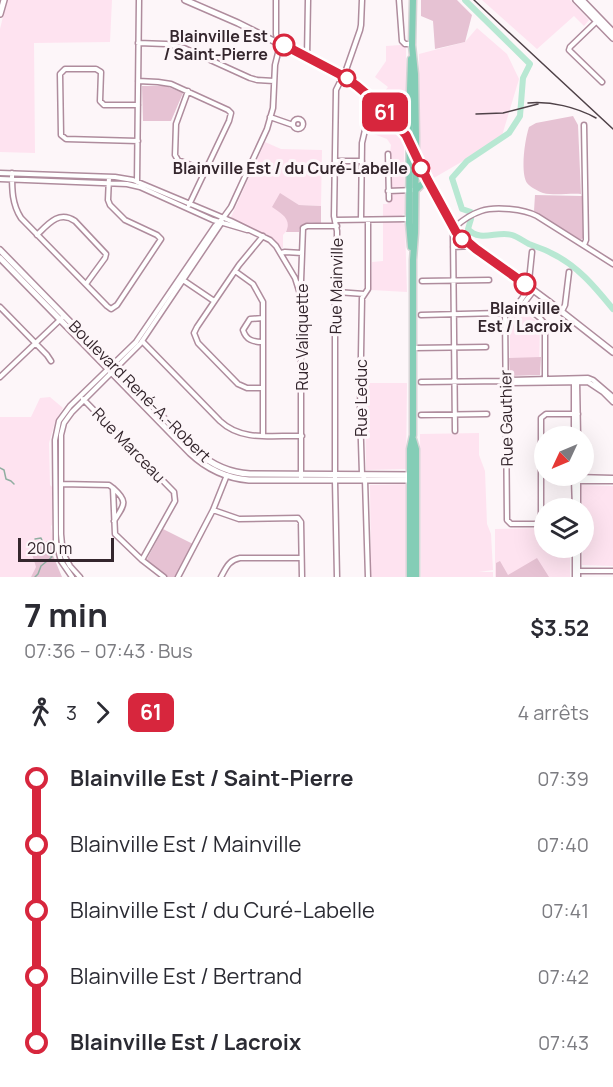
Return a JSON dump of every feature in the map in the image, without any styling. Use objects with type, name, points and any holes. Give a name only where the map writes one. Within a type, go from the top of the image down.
[{"type":"main road","points":[[412,0],[410,122],[413,156],[413,435],[410,449],[416,577]]},
{"type":"main road","points":[[412,45],[415,74],[412,141]]},
{"type":"main road","points":[[399,128],[410,122]]},
{"type":"main road","points":[[412,190],[421,184],[430,184]]},
{"type":"main road","points":[[410,577],[413,477]]},
{"type":"street","points":[[0,14],[4,0]]},
{"type":"street","points":[[137,184],[139,0]]},
{"type":"street","points":[[185,0],[201,4],[343,76],[373,100],[412,141]]},
{"type":"street","points":[[80,577],[68,563],[62,545],[55,440],[58,425],[68,408],[82,398],[140,340],[215,226],[231,207],[266,132],[274,100],[275,62],[279,49],[276,32],[276,0]]},
{"type":"street","points":[[308,0],[308,57]]},
{"type":"street","name":"Rue Mainville","points":[[337,577],[336,88],[343,76],[361,24],[362,0]]},
{"type":"street","points":[[399,0],[402,41],[412,45]]},
{"type":"street","points":[[579,1],[613,38]]},
{"type":"street","points":[[598,20],[613,32]]},
{"type":"street","points":[[598,20],[568,50],[602,82]]},
{"type":"street","points":[[138,43],[184,48],[250,78],[274,81]]},
{"type":"street","points":[[138,105],[104,105],[100,100],[101,72],[96,69],[64,69],[60,74],[62,135],[66,139],[138,141]]},
{"type":"street","points":[[138,81],[171,84],[231,113],[188,206]]},
{"type":"street","points":[[188,91],[176,124],[175,155],[178,160],[205,171]]},
{"type":"street","points":[[361,219],[363,135],[373,100]]},
{"type":"street","points":[[270,117],[293,124]]},
{"type":"street","points":[[584,245],[586,241],[585,125]]},
{"type":"street","points":[[388,154],[389,199]]},
{"type":"street","points":[[413,156],[454,230],[613,352]]},
{"type":"street","points":[[335,161],[362,161]]},
{"type":"street","points":[[0,173],[109,179]]},
{"type":"street","points":[[12,173],[12,196],[16,209],[24,221],[108,308],[114,309],[161,240],[158,235],[125,220],[111,206],[108,200],[109,179]]},
{"type":"street","points":[[0,179],[123,178],[273,242],[298,286]]},
{"type":"street","points":[[388,191],[412,190]]},
{"type":"street","points":[[455,430],[453,247],[454,230],[457,225],[473,214],[484,210],[528,212],[613,264]]},
{"type":"street","points":[[37,235],[56,218],[68,217],[75,221],[106,254],[86,284]]},
{"type":"street","points":[[335,220],[412,219]]},
{"type":"street","name":"Rue Leduc","points":[[368,220],[368,289],[362,298],[360,411],[368,577]]},
{"type":"street","name":"Rue Valiquette","points":[[301,477],[302,302],[298,286],[301,281],[302,232],[304,227],[337,226]]},
{"type":"street","points":[[263,236],[235,271],[195,330],[196,340],[239,385],[247,388],[263,388]]},
{"type":"street","points":[[453,247],[472,246]]},
{"type":"street","name":"Boulevard René-A.-Robert","points":[[0,250],[62,318]]},
{"type":"street","points":[[281,254],[285,252],[302,253]]},
{"type":"street","points":[[421,315],[505,314],[521,304],[530,287],[531,252]]},
{"type":"street","name":"Boulevard René-A.-Robert","points":[[0,258],[112,369],[195,458],[210,469],[253,481],[301,477],[365,480],[413,477]]},
{"type":"street","points":[[235,271],[256,287],[263,302],[263,435]]},
{"type":"street","points":[[562,311],[565,306],[569,272]]},
{"type":"street","points":[[182,279],[214,301]]},
{"type":"street","points":[[422,281],[489,280]]},
{"type":"street","points":[[337,292],[364,294]]},
{"type":"street","points":[[521,304],[545,324],[545,381]]},
{"type":"street","points":[[0,307],[51,361]]},
{"type":"street","name":"Rue Gauthier","points":[[505,314],[508,522],[534,524]]},
{"type":"street","points":[[0,377],[62,318]]},
{"type":"street","points":[[263,318],[250,319],[243,331],[251,341],[263,342]]},
{"type":"street","points":[[140,340],[226,427],[242,434],[302,436]]},
{"type":"street","points":[[413,348],[486,347]]},
{"type":"street","points":[[421,382],[505,381],[510,383],[592,379],[613,397]]},
{"type":"street","points":[[576,380],[576,426]]},
{"type":"street","points":[[609,392],[613,402]]},
{"type":"street","name":"Rue Marceau","points":[[82,398],[174,492],[175,501],[142,560]]},
{"type":"street","points":[[421,415],[487,414]]},
{"type":"street","points":[[543,498],[541,418],[546,414],[576,414]]},
{"type":"street","points":[[178,577],[213,510],[228,473]]},
{"type":"street","name":"Boulevard René-A.-Robert","points":[[335,477],[362,474],[413,477]]},
{"type":"street","points":[[594,479],[613,480]]},
{"type":"street","points":[[58,484],[109,485],[124,500],[124,506],[114,521]]},
{"type":"street","points":[[58,484],[56,545],[61,561],[72,577]]},
{"type":"street","points":[[113,489],[115,534],[164,577]]},
{"type":"street","points":[[213,510],[239,519],[298,518],[301,522],[302,577]]},
{"type":"street","points":[[221,577],[234,559],[301,558]]},
{"type":"street","points":[[576,558],[576,577]]},
{"type":"street","points":[[576,571],[613,571]]},
{"type":"shaded area","points":[[7,0],[112,0],[110,42],[34,43],[35,153],[0,152],[0,29]]},
{"type":"shaded area","points":[[421,0],[457,0],[472,15],[465,42],[435,49],[433,21],[421,16]]},
{"type":"shaded area","points":[[482,0],[570,0],[589,20],[584,26],[574,16],[537,49]]},
{"type":"shaded area","points":[[477,28],[507,54],[519,79],[501,139],[432,179],[420,153],[419,54],[465,42]]},
{"type":"shaded area","points":[[401,45],[406,48],[406,120],[401,124],[378,100],[388,87],[375,77],[386,61],[386,46]]},
{"type":"shaded area","points":[[142,86],[166,86],[183,93],[171,121],[143,121]]},
{"type":"shaded area","points":[[374,108],[402,138],[404,144],[405,214],[402,215],[401,223],[405,224],[407,292],[371,290],[372,262],[383,261],[383,204],[391,200],[393,193],[391,145],[387,139],[368,132]]},
{"type":"shaded area","points":[[573,116],[578,125],[581,194],[543,193],[530,186],[525,178],[524,155],[529,127],[536,123]]},
{"type":"shaded area","points":[[265,142],[281,149],[322,150],[321,206],[299,205],[286,197],[273,207],[285,215],[288,221],[288,229],[283,235],[283,249],[270,236],[231,217]]},
{"type":"shaded area","points":[[280,193],[299,205],[321,206],[321,223],[307,223],[300,228],[299,232],[286,232],[287,220],[272,207]]},
{"type":"shaded area","points":[[535,195],[582,196],[583,238],[581,240],[534,211]]},
{"type":"shaded area","points":[[523,311],[540,324],[539,374],[510,375],[510,320]]},
{"type":"shaded area","points":[[541,357],[540,375],[510,376],[509,358]]},
{"type":"shaded area","points":[[365,383],[407,383],[406,469],[366,470]]},
{"type":"shaded area","points":[[50,397],[63,408],[55,422],[49,443],[53,540],[47,541],[31,577],[0,577],[0,417],[31,417],[40,398]]},
{"type":"shaded area","points":[[479,433],[479,455],[485,471],[487,524],[491,534],[493,570],[479,572],[493,572],[493,577],[421,577],[420,434]]},
{"type":"shaded area","points":[[406,484],[407,577],[371,577],[370,485]]},
{"type":"shaded area","points":[[581,486],[613,486],[613,566],[582,565],[582,558],[594,558],[594,498],[582,498]]},
{"type":"shaded area","points":[[534,528],[534,558],[570,558],[570,577],[495,577],[495,529]]},
{"type":"shaded area","points":[[163,529],[193,544],[175,577],[168,577],[147,559]]},
{"type":"shaded area","points":[[53,540],[52,553],[62,577],[31,577],[36,567],[32,554],[47,541]]},
{"type":"shaded area","points":[[537,558],[549,577],[496,577],[496,563],[500,561],[508,575]]},
{"type":"waterway","points":[[465,0],[530,64],[523,78],[520,116],[509,133],[467,161],[452,178],[462,209],[471,212],[468,229],[484,236],[512,235],[546,250],[585,277],[613,309]]},
{"type":"waterway","points":[[0,468],[4,470],[6,479],[14,484]]},
{"type":"waterway","points":[[35,539],[41,538],[52,557],[41,566],[35,577]]},
{"type":"railway","points":[[474,0],[613,129]]},
{"type":"railway","points":[[528,103],[563,106],[596,118]]},
{"type":"railway","points":[[476,114],[503,113],[538,104]]},
{"type":"bus line","name":"61","points":[[284,45],[343,76],[377,103],[406,135],[449,222],[460,237],[525,284]]},
{"type":"place","name":"Blainville Est / Saint-Pierre","points":[[284,45]]},
{"type":"place","name":"Blainville Est / du Curé-Labelle","points":[[421,168]]},
{"type":"place","name":"Blainville Est / Lacroix","points":[[525,284]]}]
